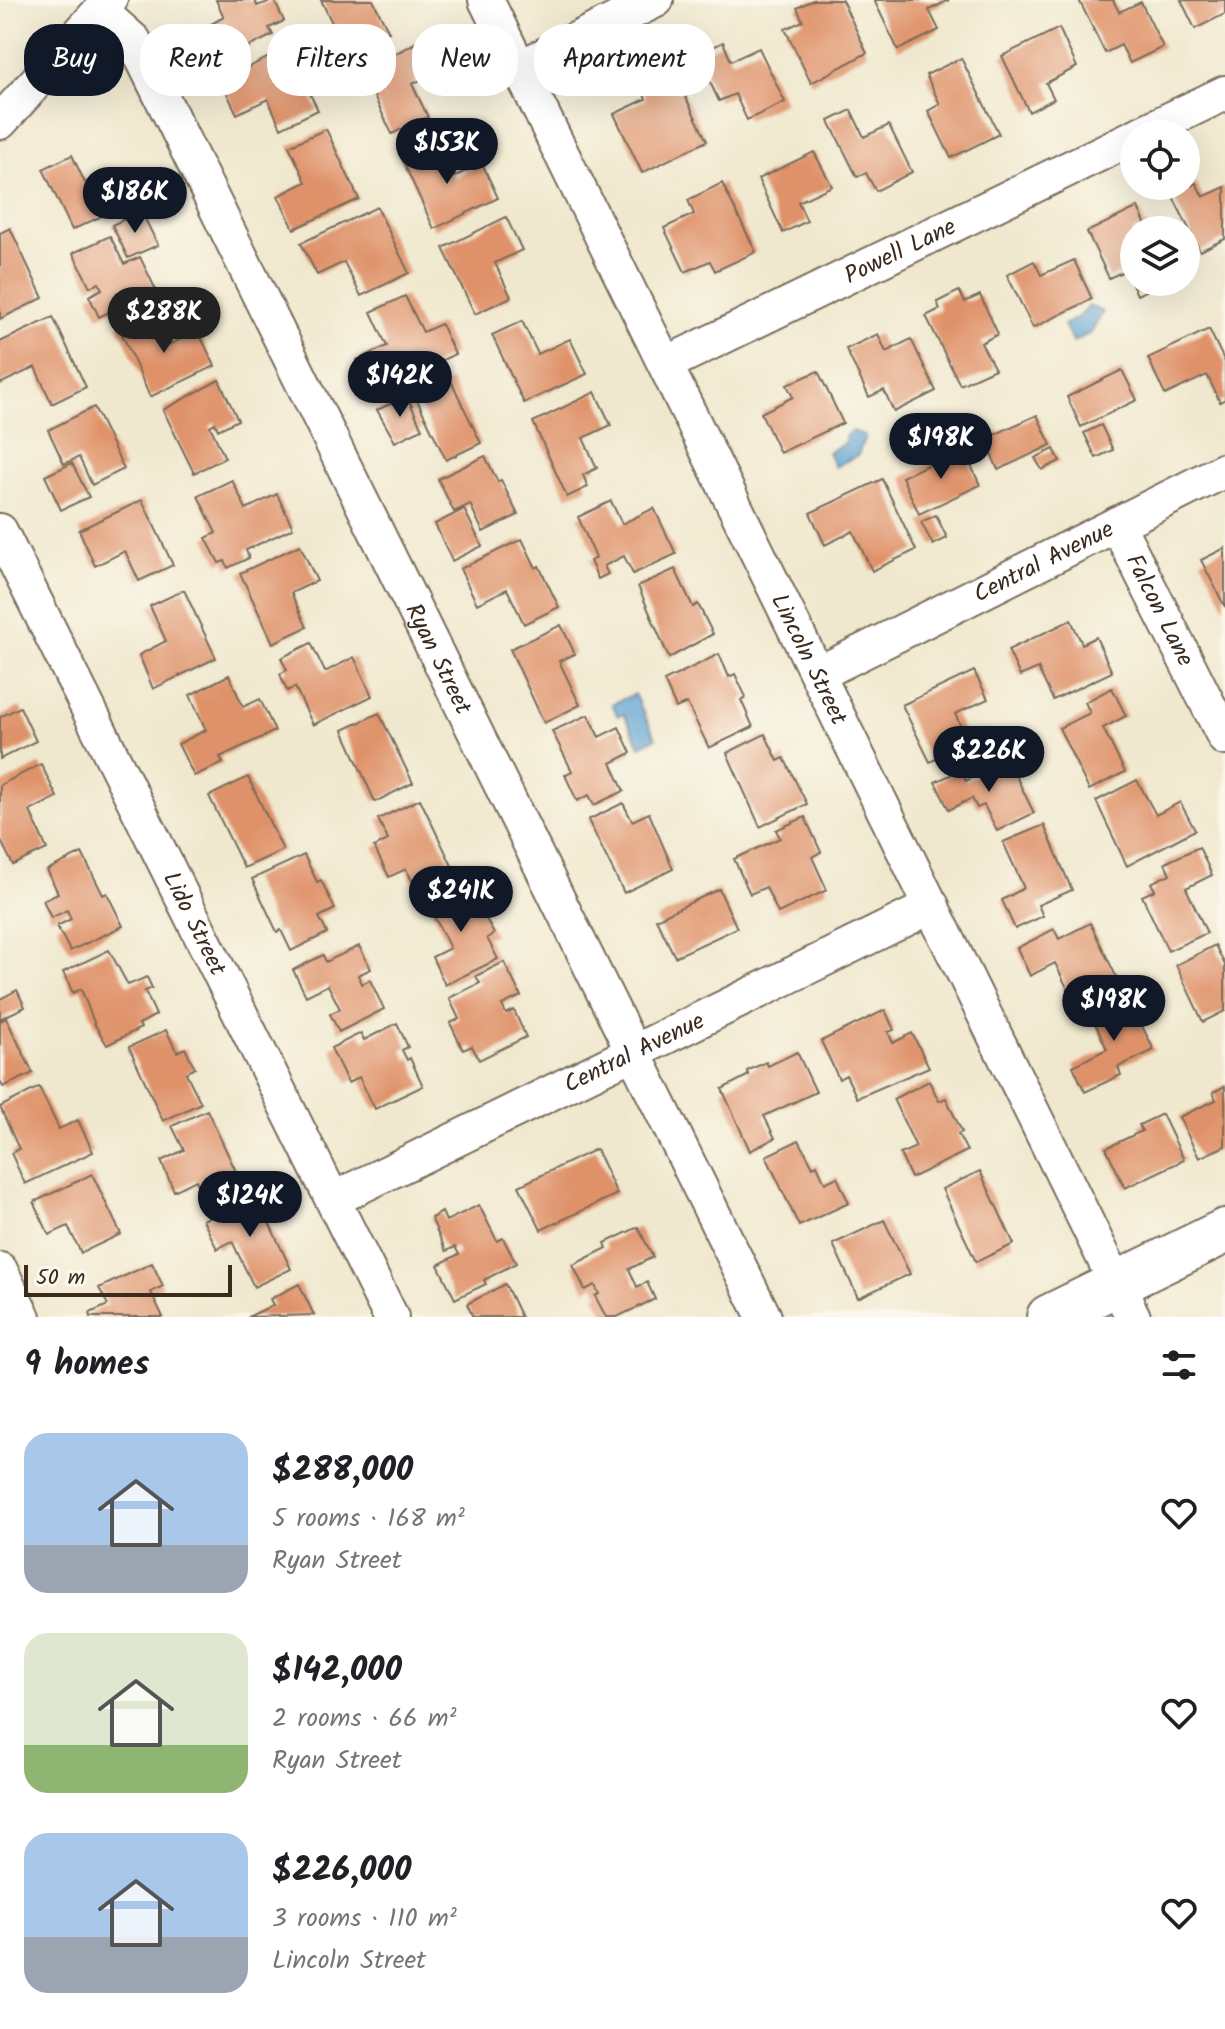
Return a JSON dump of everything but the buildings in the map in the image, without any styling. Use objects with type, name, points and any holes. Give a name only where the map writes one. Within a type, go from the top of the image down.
[{"type":"street","name":"Lincoln Street","points":[[486,0],[1125,1301]]},
{"type":"street","points":[[519,68],[656,0]]},
{"type":"street","points":[[0,122],[105,6]]},
{"type":"street","name":"Ryan Street","points":[[105,6],[134,41],[764,1317]]},
{"type":"street","points":[[1169,120],[1225,93]]},
{"type":"street","name":"Powell Lane","points":[[666,364],[1120,144]]},
{"type":"street","name":"Central Avenue","points":[[818,674],[1225,470]]},
{"type":"street","name":"Falcon Lane","points":[[1117,524],[1225,738]]},
{"type":"street","name":"Lido Street","points":[[0,531],[391,1317]]},
{"type":"street","name":"Central Avenue","points":[[334,1199],[932,906]]},
{"type":"street","points":[[1049,1317],[1125,1301],[1225,1231]]},
{"type":"street","points":[[0,1270],[23,1317]]},
{"type":"water","points":[[1089,306],[1103,312],[1091,333],[1073,342],[1064,325]]},
{"type":"water","points":[[853,431],[865,436],[858,455],[835,467],[828,452],[844,444],[846,435]]},
{"type":"water","points":[[634,694],[656,738],[640,746],[624,714],[618,716],[612,704]]}]
